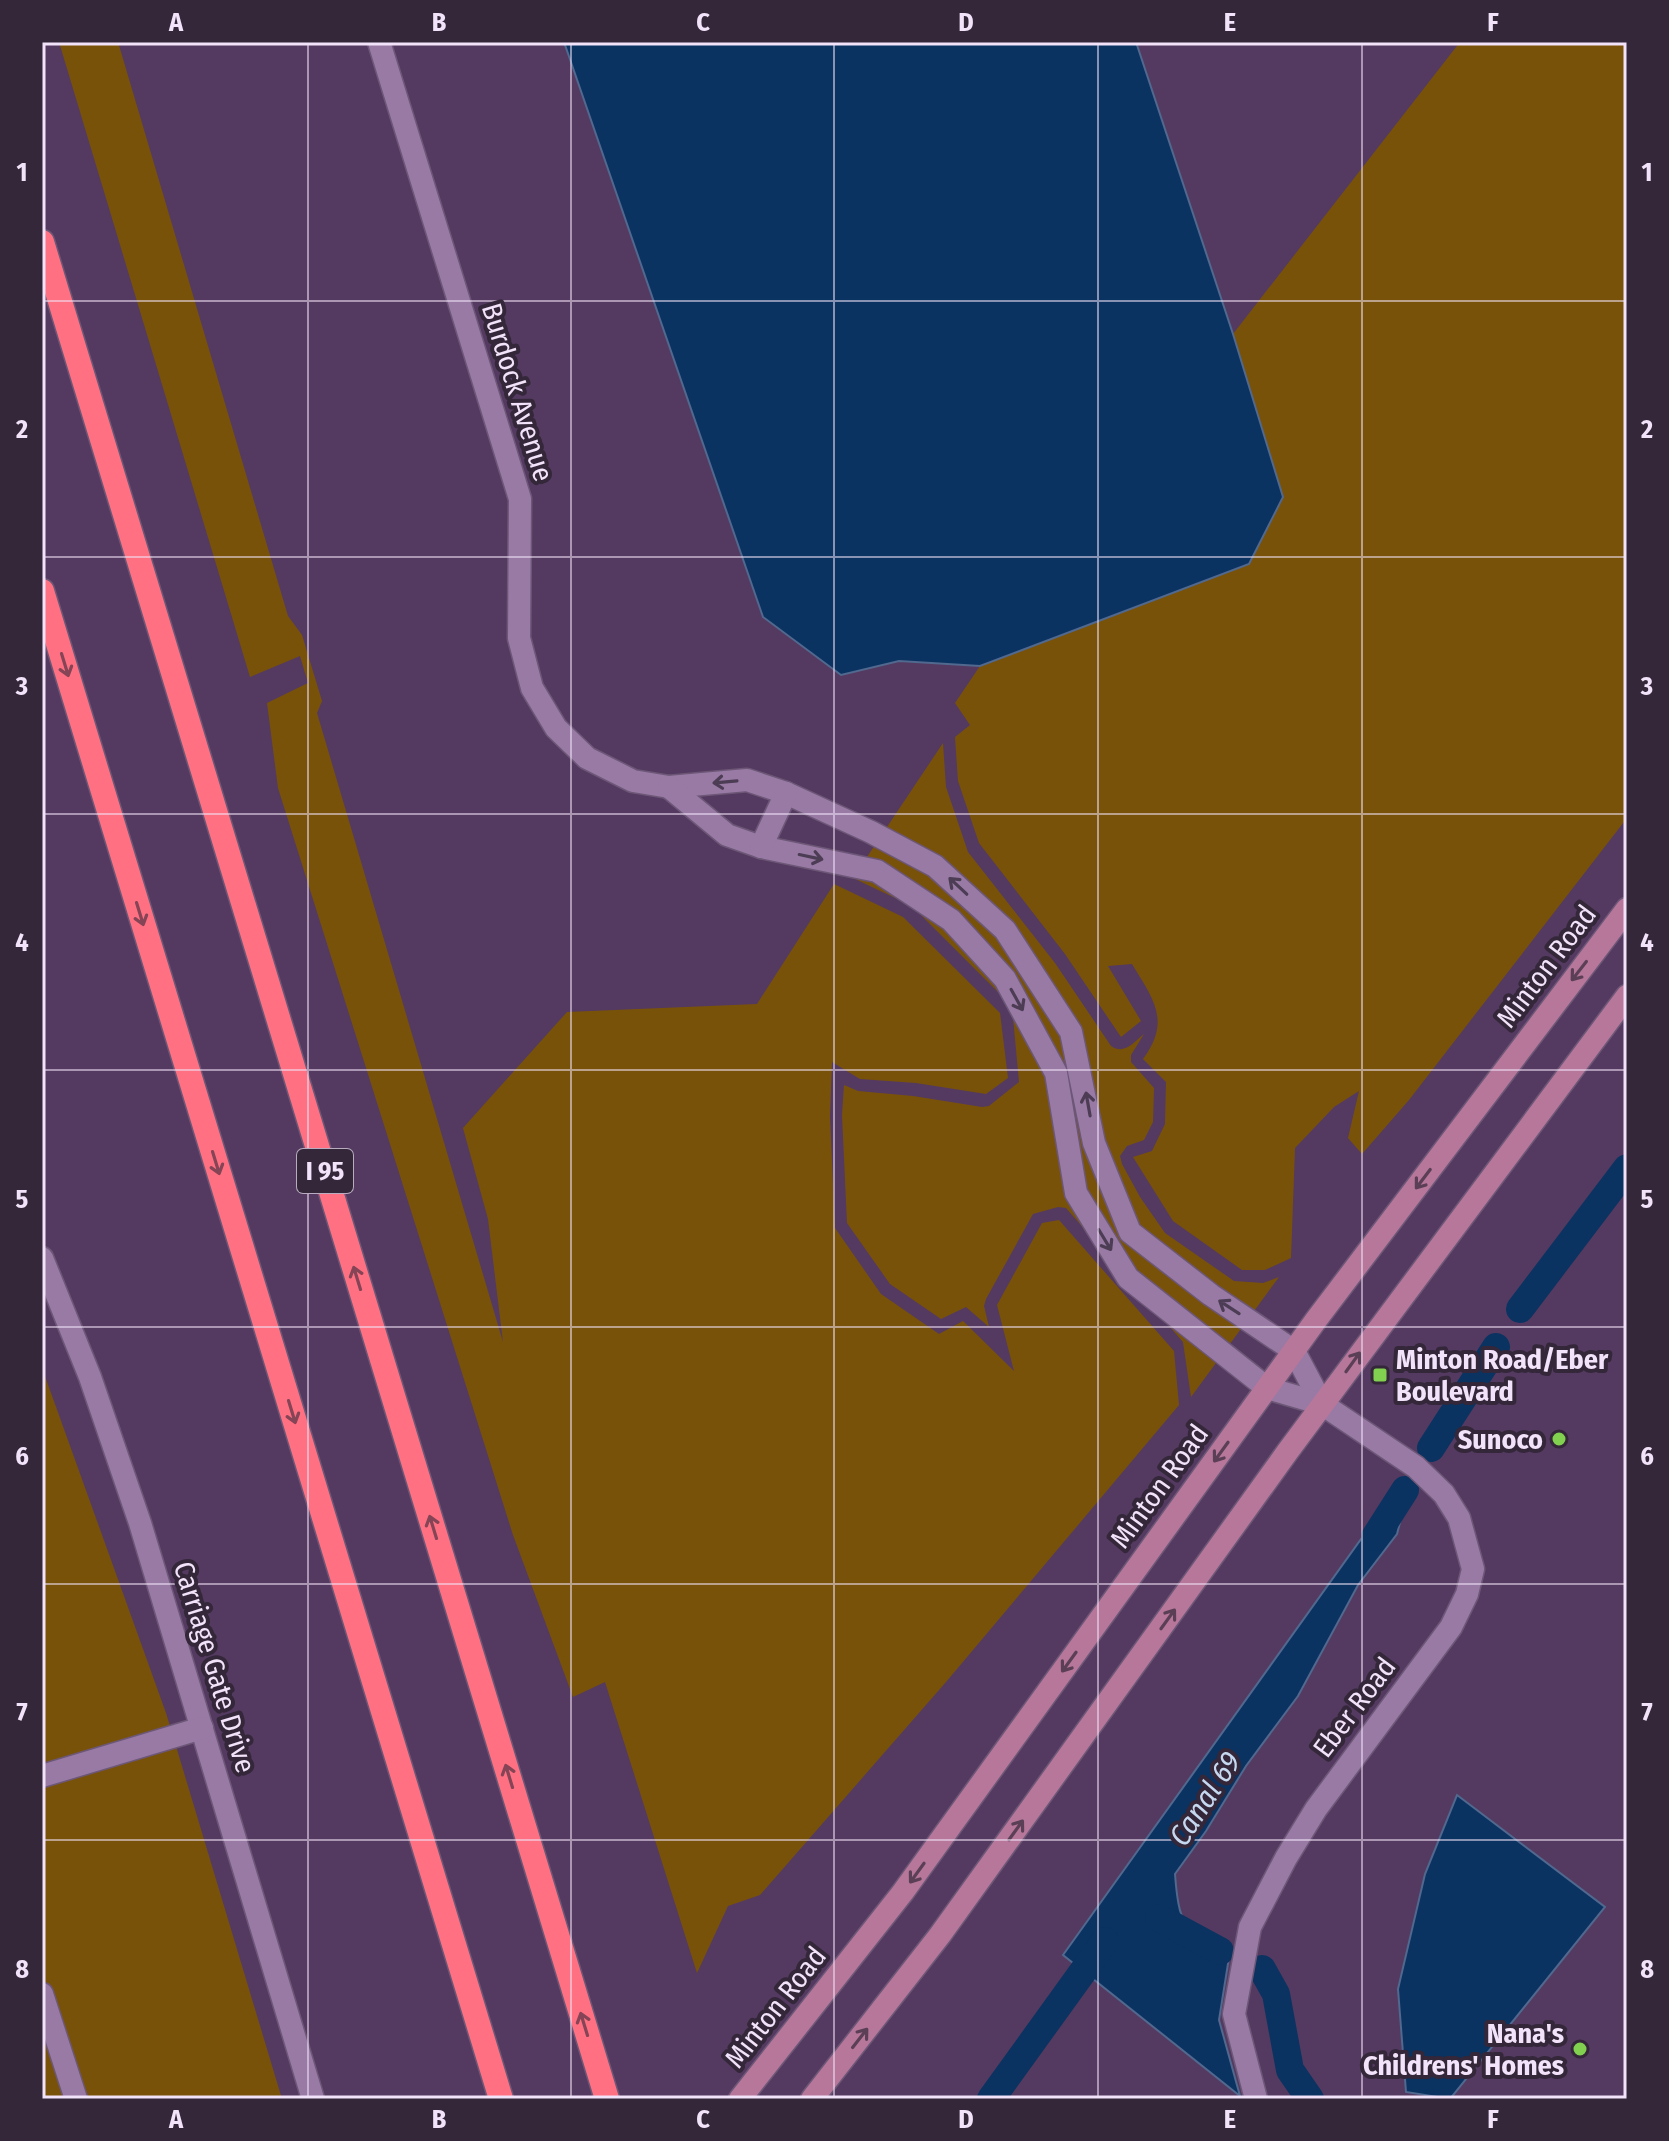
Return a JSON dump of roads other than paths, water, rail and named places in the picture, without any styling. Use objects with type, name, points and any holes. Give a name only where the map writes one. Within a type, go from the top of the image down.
[{"type":"highway","name":"I 95","points":[[42,242],[607,2099]]},
{"type":"highway","points":[[42,591],[501,2099]]},
{"type":"main road","name":"Minton Road","points":[[740,2099],[903,1892],[1294,1351],[1627,909]]},
{"type":"main road","points":[[812,2099],[940,1935],[1322,1404],[1627,996]]},
{"type":"street","name":"Burdock Avenue","points":[[379,42],[520,499],[519,638],[532,688],[556,728],[587,758],[633,781],[669,787],[747,780],[786,793],[935,866],[1005,930],[1071,1032],[1094,1143],[1130,1232],[1211,1295],[1294,1351]]},
{"type":"street","name":"Burdock Avenue","points":[[669,787],[727,835],[761,847],[877,871],[951,920],[1005,979],[1056,1073],[1076,1193],[1128,1278],[1267,1388]]},
{"type":"street","points":[[761,847],[786,793]]},
{"type":"street","points":[[866,869],[871,832]]},
{"type":"street","points":[[979,950],[1005,930]]},
{"type":"street","points":[[1068,1146],[1094,1143]]},
{"type":"street","name":"Carriage Gate Drive","points":[[42,1258],[90,1377],[135,1509],[313,2099]]},
{"type":"street","name":"Eber Road","points":[[1294,1351],[1322,1404]]},
{"type":"street","name":"Eber Road","points":[[1256,2099],[1234,2014],[1250,1927],[1316,1809],[1451,1627],[1467,1594],[1473,1569],[1459,1518],[1444,1494],[1416,1467],[1322,1404],[1267,1388]]},
{"type":"street","points":[[42,1776],[202,1728]]},
{"type":"street","points":[[42,1994],[76,2099]]},
{"type":"water","points":[[564,42],[1136,42],[1233,334],[1283,497],[1249,564],[980,666],[899,661],[841,675],[763,617]]},
{"type":"water","points":[[1389,1500],[1403,1511],[1397,1534],[1358,1585],[1298,1696],[1246,1766],[1175,1874],[1180,1910],[1196,1942],[1231,1945],[1219,2020],[1240,2096],[1063,1955]]},
{"type":"water","points":[[1457,1795],[1605,1907],[1450,2099],[1406,2092],[1398,1989],[1425,1874]]},
{"type":"waterway","name":"Canal 69","points":[[1520,1309],[1627,1168]]},
{"type":"waterway","name":"Canal 69","points":[[1431,1448],[1496,1347]]},
{"type":"waterway","name":"Canal 69","points":[[1375,1537],[1405,1490]]},
{"type":"waterway","points":[[1159,1918],[1220,1951]]},
{"type":"waterway","name":"Canal 69","points":[[991,2099],[1105,1941]]},
{"type":"waterway","points":[[1262,1969],[1276,1994],[1290,2070],[1310,2099]]},
{"type":"place","name":"Minton Road/Eber Boulevard","points":[[1380,1375]]},
{"type":"place","name":"Sunoco","points":[[1559,1439]]},
{"type":"place","name":"Nana's Childrens' Homes","points":[[1580,2049]]}]
